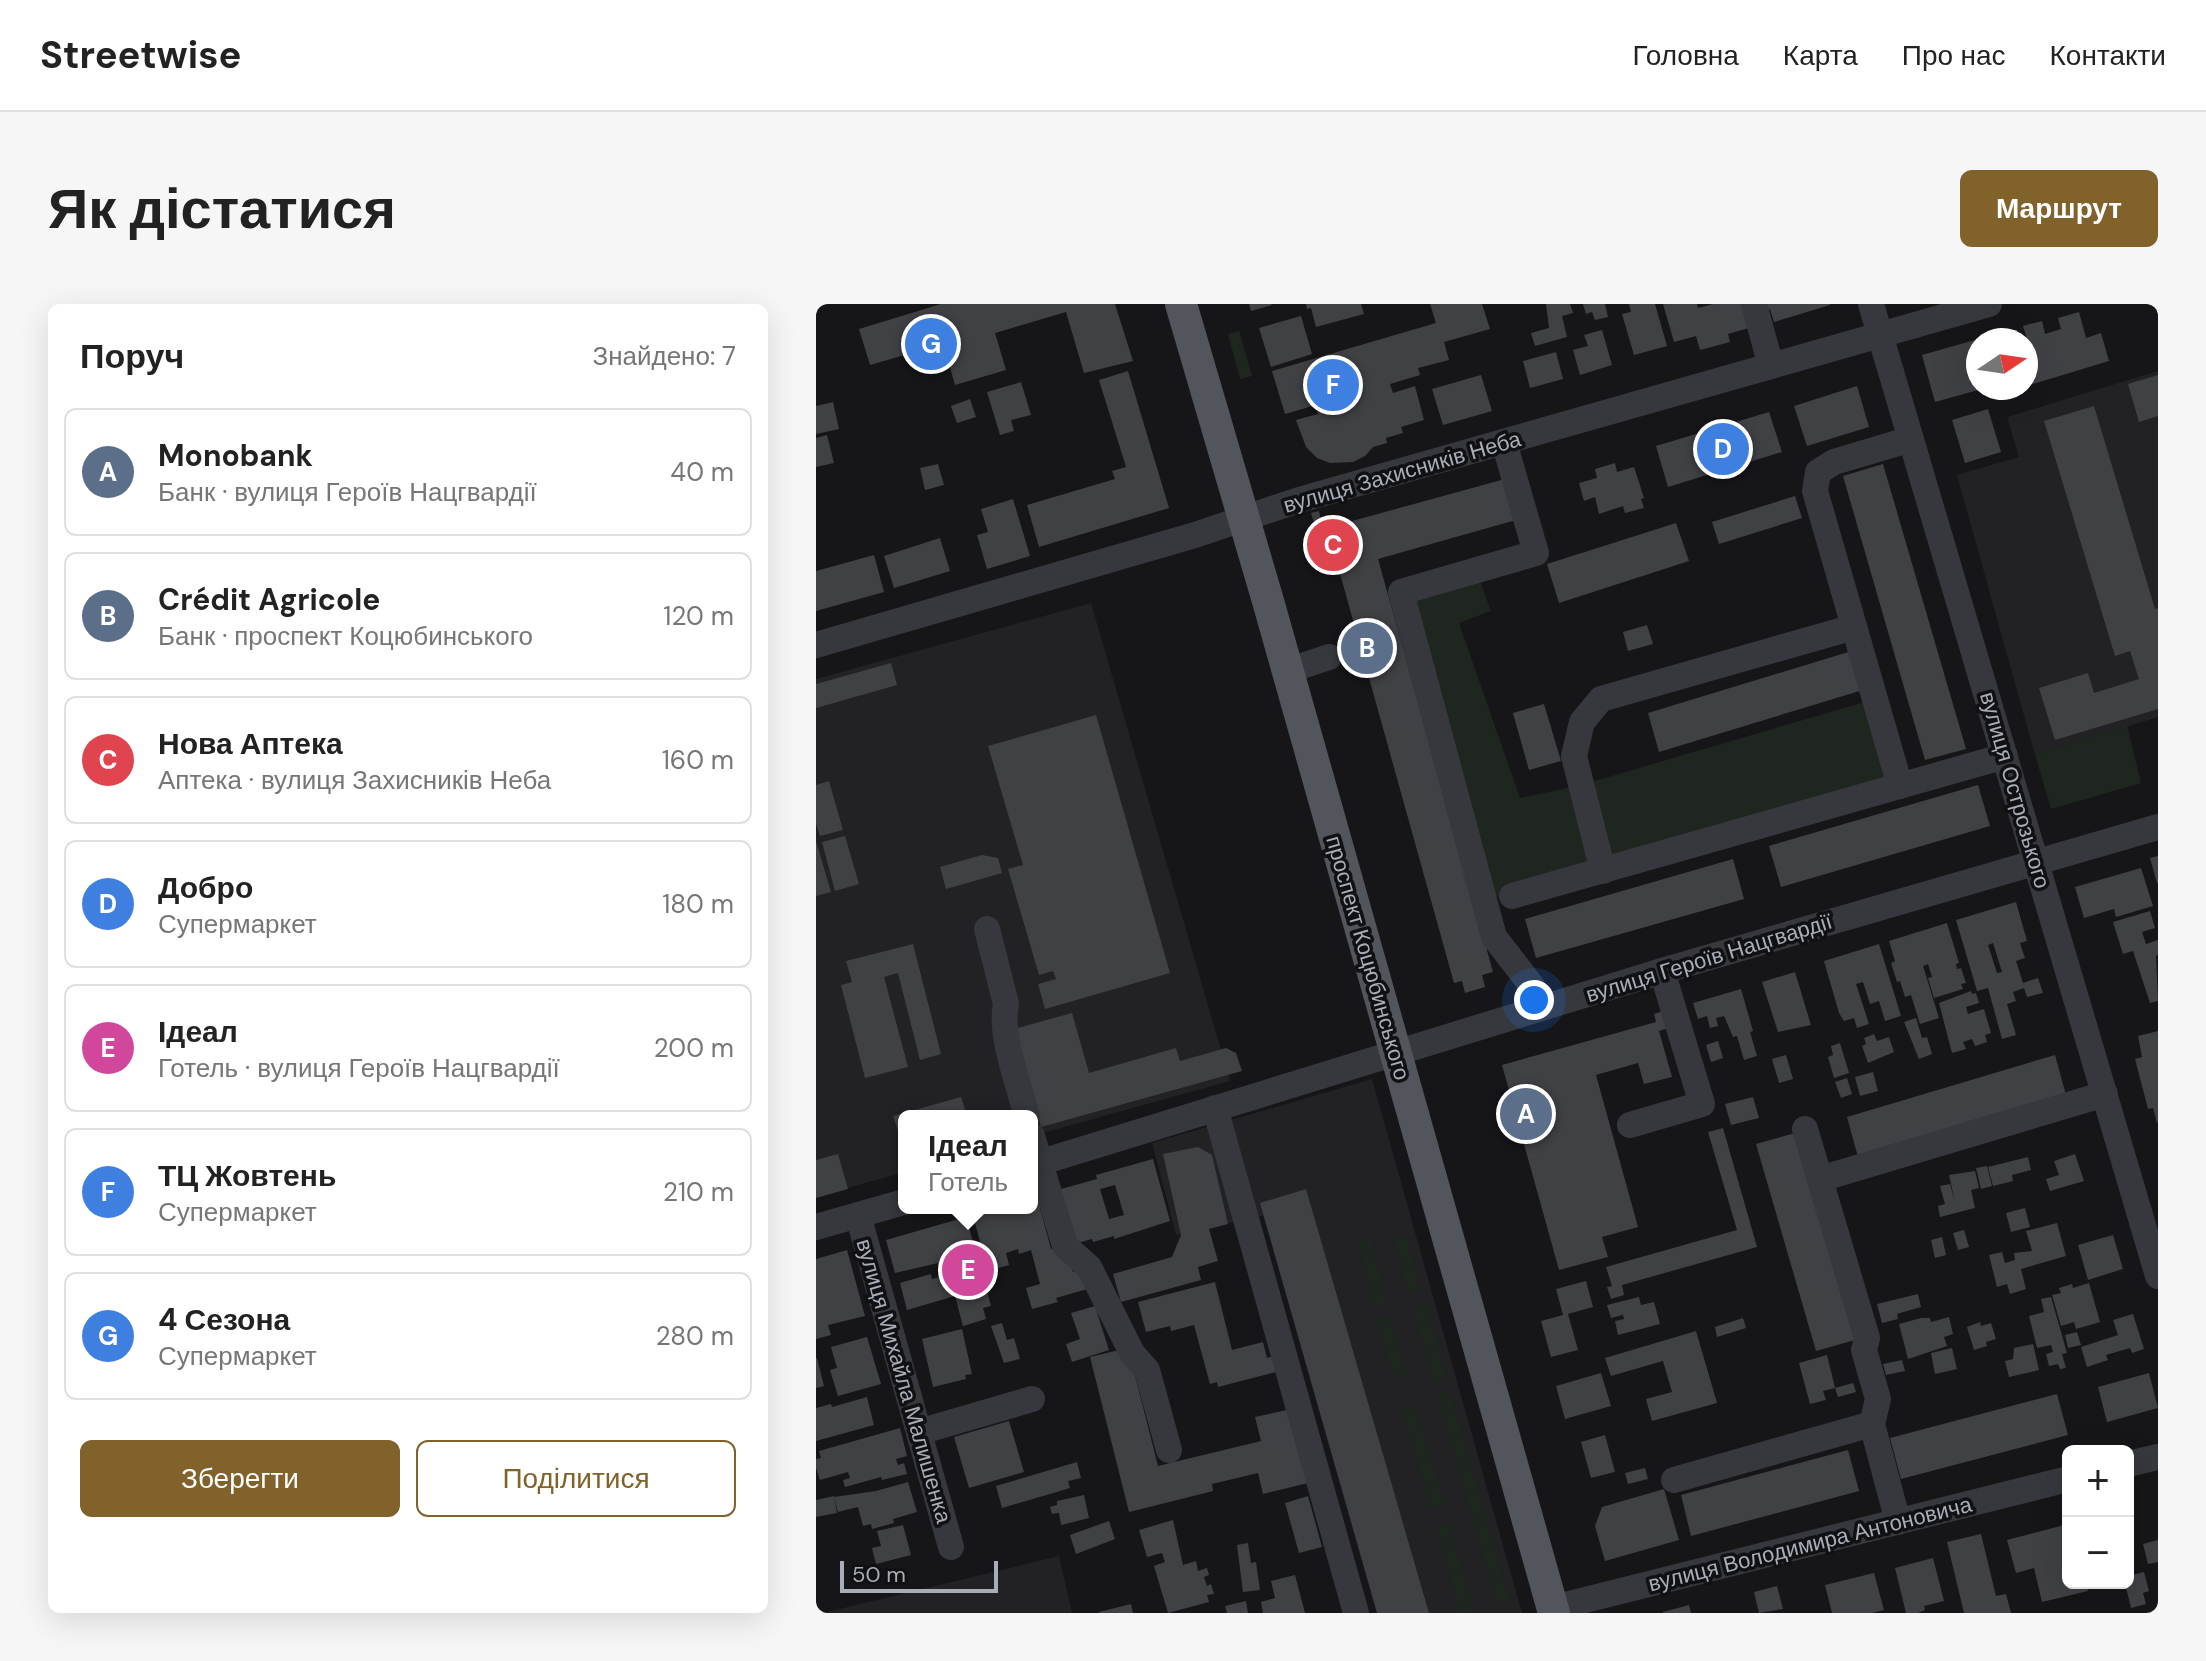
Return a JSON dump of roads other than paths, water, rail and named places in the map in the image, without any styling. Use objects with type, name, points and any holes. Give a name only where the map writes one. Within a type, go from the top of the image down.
[{"type":"main road","name":"проспект Коцюбинського","points":[[1181,304],[1554,1611]]},
{"type":"street","points":[[1754,304],[1771,366]]},
{"type":"street","name":"вулиця Острозького","points":[[1871,304],[2158,1276]]},
{"type":"street","name":"вулиця Захисників Неба","points":[[816,645],[1504,442],[1989,304]]},
{"type":"street","points":[[1900,786],[1815,491],[1818,472],[1834,462],[1911,439]]},
{"type":"street","points":[[1504,442],[1536,553],[1401,592],[1494,937],[1532,986]]},
{"type":"street","points":[[1603,871],[1574,756],[1582,722],[1601,699],[1854,627]]},
{"type":"street","points":[[1287,671],[1329,657]]},
{"type":"street","points":[[1512,896],[2005,756]]},
{"type":"street","name":"вулиця Героїв Нацгвардії","points":[[1038,1163],[1662,971],[2158,827]]},
{"type":"street","points":[[987,929],[1006,1004],[1008,1041],[1025,1110]]},
{"type":"street","points":[[1630,1125],[1702,1104],[1662,971]]},
{"type":"street","points":[[1820,1179],[2105,1094]]},
{"type":"street","points":[[1215,1108],[1356,1613]]},
{"type":"street","points":[[1805,1129],[1867,1338],[1864,1350],[1878,1399],[1872,1424],[1898,1522]]},
{"type":"street","points":[[1038,1170],[1065,1246],[1089,1267],[1132,1353],[1147,1370],[1169,1450]]},
{"type":"street","points":[[816,1227],[898,1204]]},
{"type":"street","name":"вулиця Михайла Малишенка","points":[[858,1215],[951,1547]]},
{"type":"street","points":[[919,1432],[1032,1399]]},
{"type":"street","points":[[1674,1480],[1872,1424]]},
{"type":"street","points":[[2134,1463],[2158,1457]]},
{"type":"street","name":"вулиця Володимира Антоновича","points":[[1554,1611],[2062,1481]]},
{"type":"place","name":"4 Сезона","points":[[931,344]]},
{"type":"place","name":"ТЦ Жовтень","points":[[1333,385]]},
{"type":"place","name":"Добро","points":[[1723,449]]},
{"type":"place","name":"Нова Аптека","points":[[1333,545]]},
{"type":"place","name":"Crédit Agricole","points":[[1367,648]]},
{"type":"place","name":"Monobank","points":[[1526,1114]]},
{"type":"place","name":"Ідеал","points":[[968,1270]]}]
